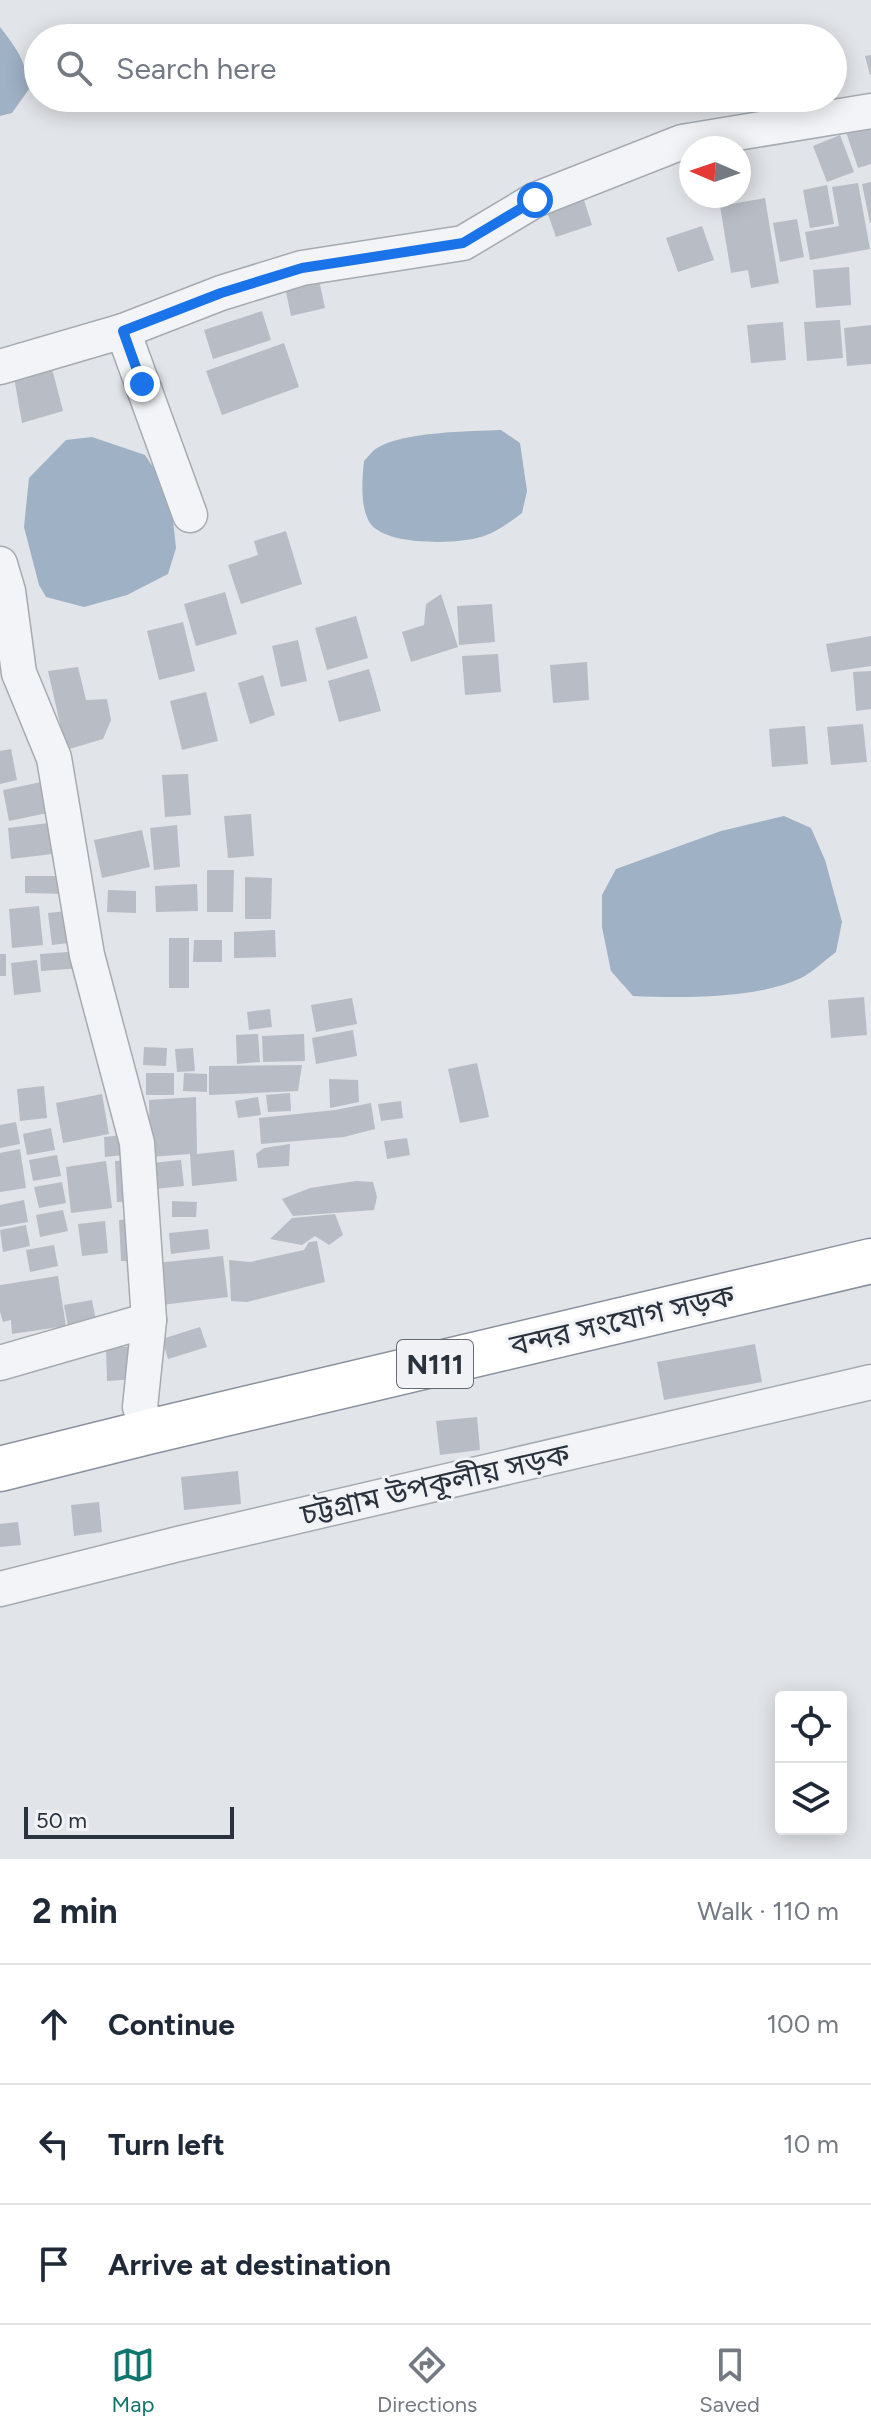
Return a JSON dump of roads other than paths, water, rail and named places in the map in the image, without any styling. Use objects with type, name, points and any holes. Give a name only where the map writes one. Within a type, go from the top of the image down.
[{"type":"highway","name":"বন্দর সংযোগ সড়ক","points":[[0,1469],[871,1261]]},
{"type":"street","points":[[0,367],[123,331],[221,293],[302,268],[463,243],[535,200],[682,142],[871,111]]},
{"type":"street","points":[[123,331],[190,515]]},
{"type":"street","points":[[0,564],[8,591],[7,635],[54,758],[87,955],[137,1143],[149,1320],[140,1407],[148,1432]]},
{"type":"street","points":[[0,1363],[149,1320]]},
{"type":"street","name":"চট্টগ্রাম উপকূলীয় সড়ক","points":[[0,1589],[178,1544],[871,1382]]},
{"type":"water","points":[[0,27],[24,66],[24,96],[12,113],[0,116]]},
{"type":"water","points":[[501,430],[520,443],[527,491],[522,513],[513,520],[484,536],[441,542],[391,536],[378,531],[370,523],[363,502],[364,461],[375,449],[419,436]]},
{"type":"water","points":[[92,437],[145,455],[161,479],[172,511],[176,548],[168,574],[127,595],[84,607],[46,597],[39,585],[24,527],[29,478],[66,440]]},
{"type":"water","points":[[784,816],[811,828],[825,860],[842,922],[836,952],[801,978],[763,990],[696,997],[633,996],[611,971],[602,927],[602,895],[616,869],[721,831]]}]
